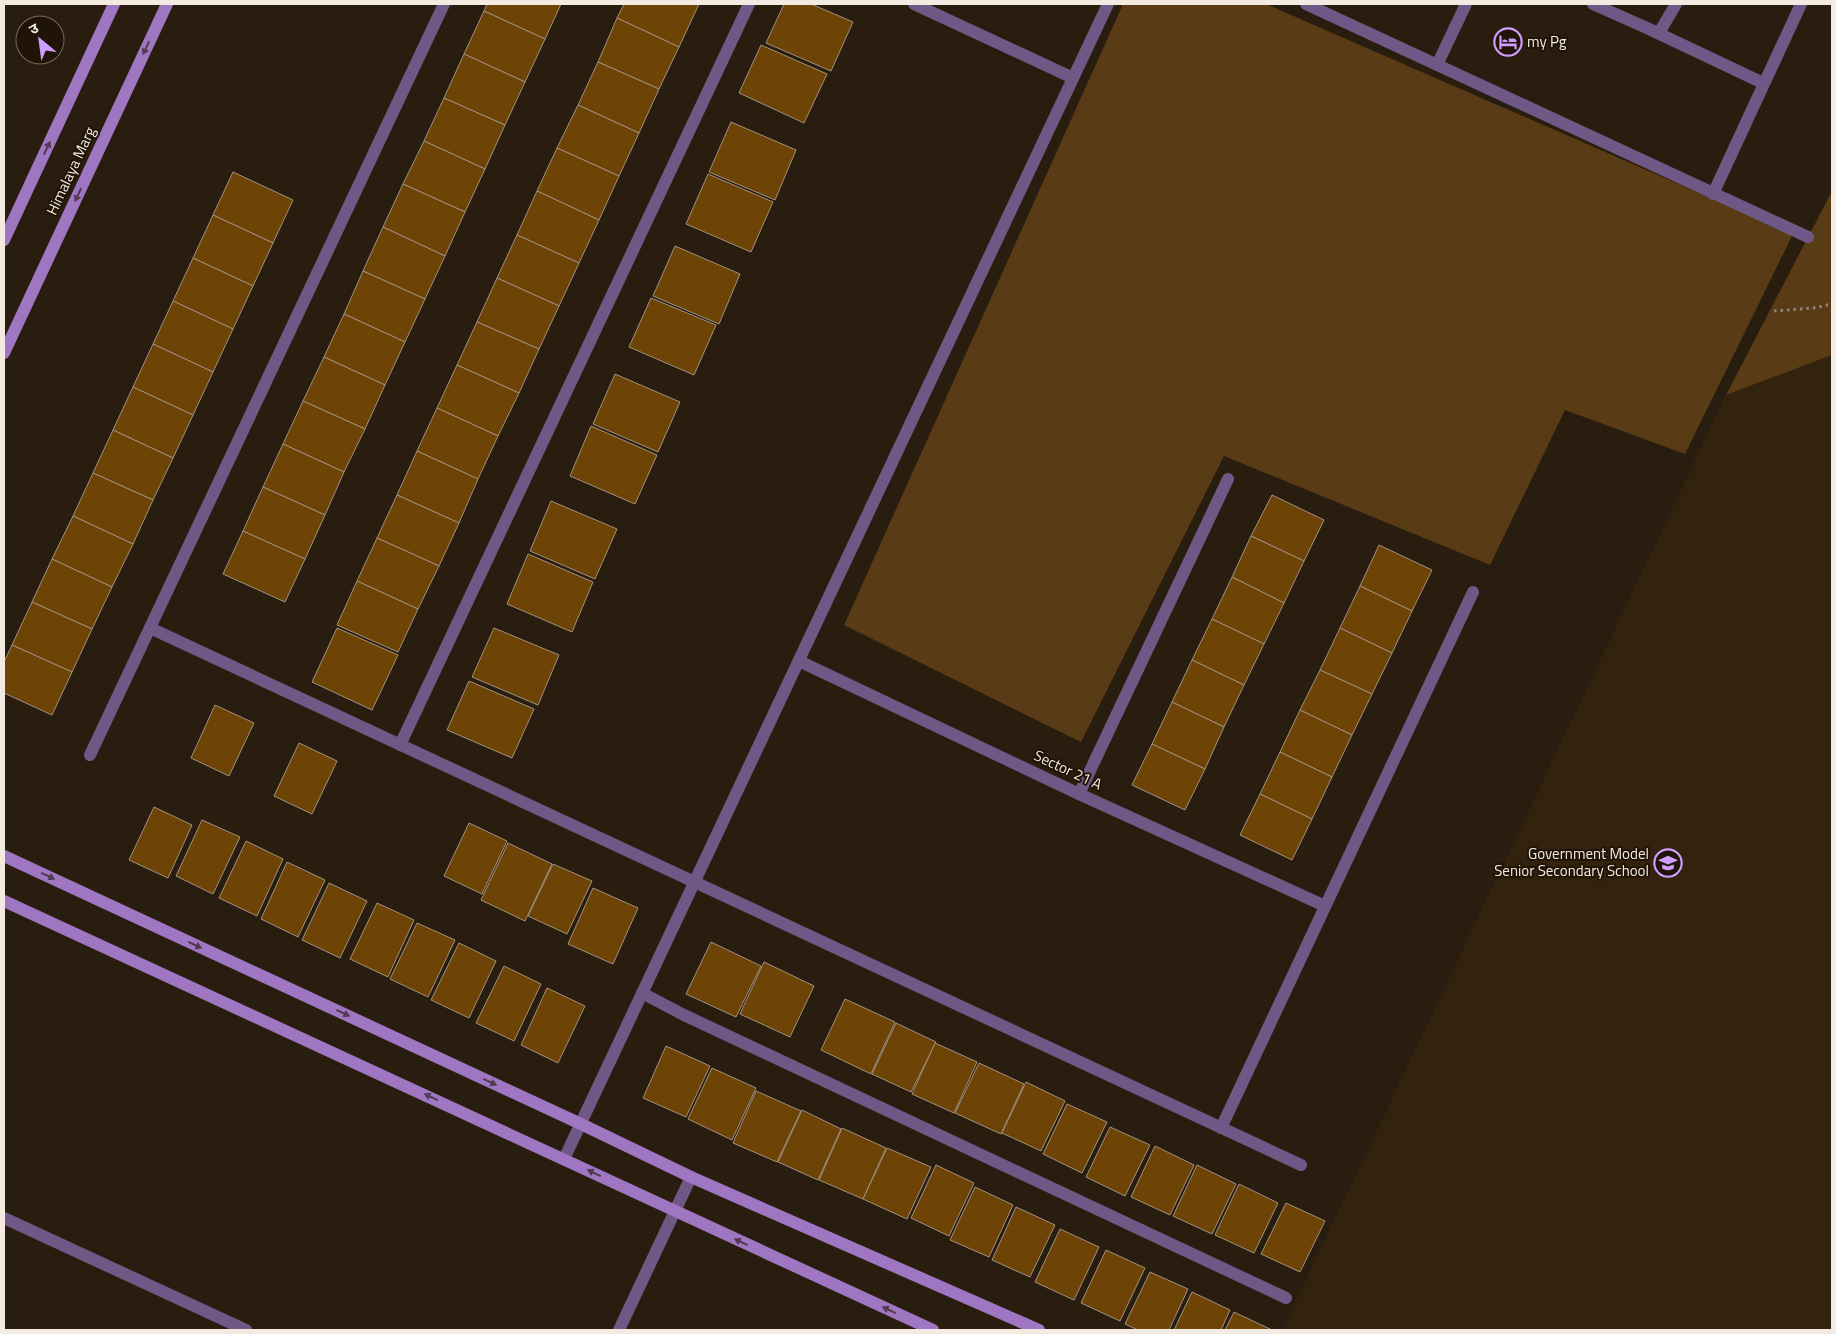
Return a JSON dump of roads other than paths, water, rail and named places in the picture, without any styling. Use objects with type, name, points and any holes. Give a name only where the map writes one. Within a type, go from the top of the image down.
[{"type":"street","points":[[4,240],[114,4]]},
{"type":"street","name":"Himalaya Marg","points":[[4,353],[167,4]]},
{"type":"street","points":[[90,755],[444,4]]},
{"type":"street","points":[[400,745],[749,4]]},
{"type":"street","points":[[914,4],[1073,78]]},
{"type":"street","points":[[564,1159],[1108,4]]},
{"type":"street","points":[[1306,4],[1808,237]]},
{"type":"street","points":[[1437,65],[1466,4]]},
{"type":"street","points":[[1593,4],[1659,33],[1763,83]]},
{"type":"street","points":[[1659,33],[1676,4]]},
{"type":"street","points":[[1713,194],[1801,4]]},
{"type":"street","points":[[1079,794],[1228,479]]},
{"type":"street","points":[[1221,1128],[1473,592]]},
{"type":"street","points":[[150,628],[1301,1165]]},
{"type":"street","name":"Sector 21 A","points":[[799,660],[1079,794],[1325,906]]},
{"type":"street","points":[[4,856],[691,1177],[1039,1330]]},
{"type":"street","points":[[5,902],[933,1330]]},
{"type":"street","points":[[642,993],[684,1015],[1286,1298]]},
{"type":"street","points":[[619,1330],[691,1177]]},
{"type":"street","points":[[4,1218],[246,1330]]},
{"type":"place","name":"my Pg","points":[[1508,42]]},
{"type":"place","name":"Government Model Senior Secondary School","points":[[1668,863]]}]
